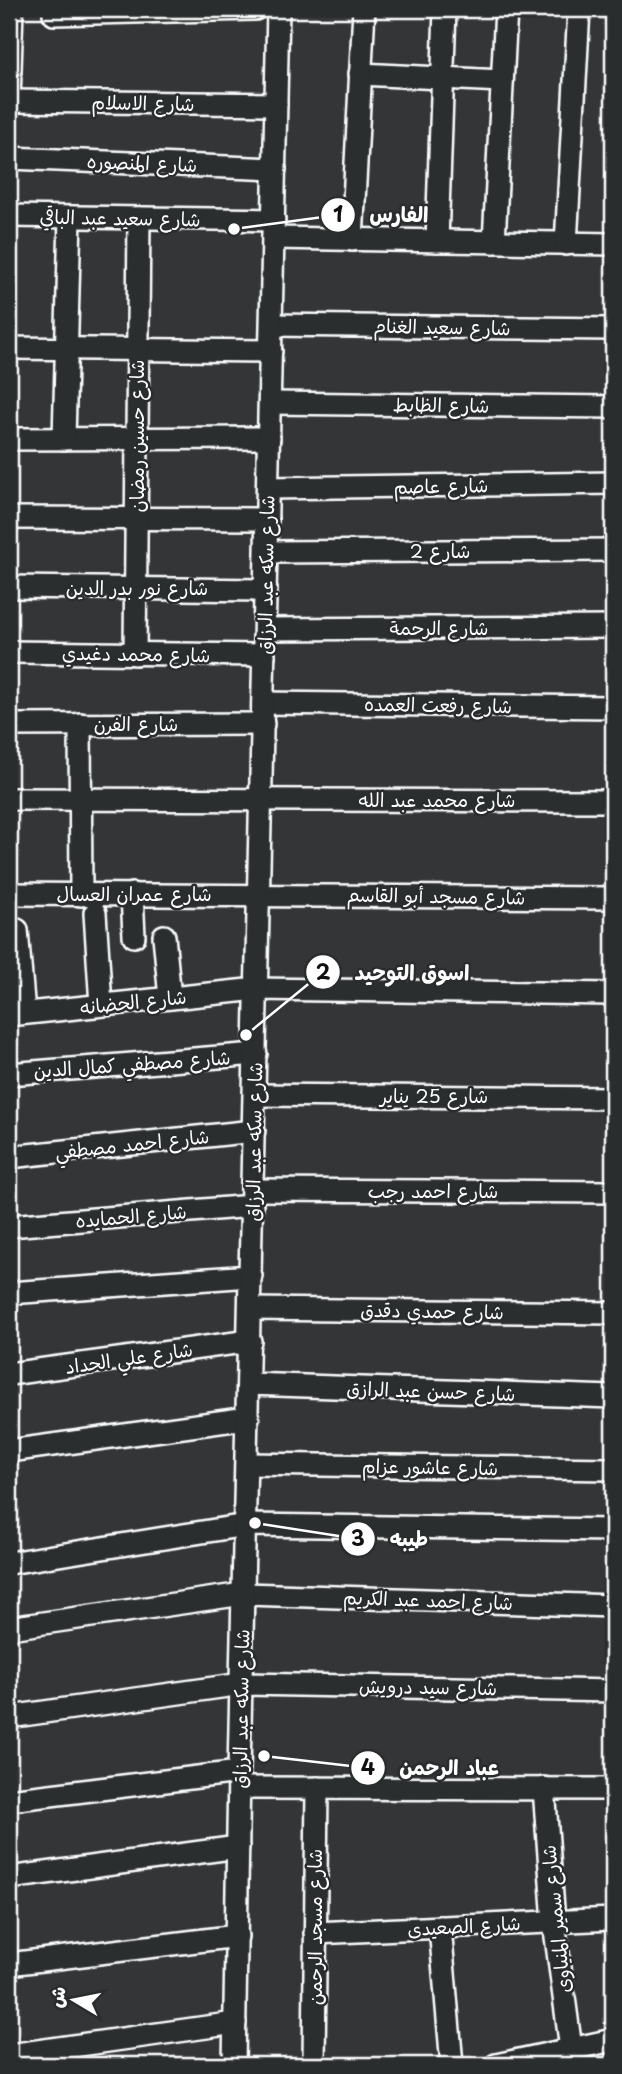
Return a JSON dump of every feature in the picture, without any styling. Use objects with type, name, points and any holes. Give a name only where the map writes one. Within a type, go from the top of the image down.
[{"type":"street","points":[[9,101],[12,9]]},
{"type":"street","points":[[54,14],[255,9]]},
{"type":"street","name":"شارع سكه عبد الرزاق","points":[[234,2065],[278,9]]},
{"type":"street","points":[[352,240],[364,9]]},
{"type":"street","points":[[437,241],[445,9]]},
{"type":"street","points":[[494,242],[506,9]]},
{"type":"street","points":[[566,244],[579,9]]},
{"type":"street","points":[[360,74],[502,81]]},
{"type":"street","name":"شارع الاسلام","points":[[9,101],[276,104]]},
{"type":"street","name":"شارع المنصوره","points":[[9,158],[275,169]]},
{"type":"street","name":"شارع سعيد عبد الباقي","points":[[9,216],[139,218],[274,229],[352,240],[613,244]]},
{"type":"street","points":[[64,439],[70,217]]},
{"type":"street","name":"شارع حسين رمضان","points":[[135,653],[139,218]]},
{"type":"street","name":"شارع سعيد الغنام","points":[[272,325],[613,329]]},
{"type":"street","points":[[9,348],[271,351]]},
{"type":"street","name":"شارع الظابط","points":[[270,403],[613,407]]},
{"type":"street","points":[[9,439],[269,438]]},
{"type":"street","name":"شارع عاصم","points":[[268,488],[613,483]]},
{"type":"street","points":[[9,518],[267,519]]},
{"type":"street","name":"شارع 2","points":[[267,552],[613,550]]},
{"type":"street","name":"شارع نور بدر الدين","points":[[9,587],[266,590]]},
{"type":"street","name":"شارع الرحمة","points":[[265,629],[613,627]]},
{"type":"street","name":"شارع محمد دغيدي","points":[[9,652],[264,655]]},
{"type":"street","name":"شارع رفعت العمده","points":[[263,713],[613,707]]},
{"type":"street","name":"شارع الفرن","points":[[9,725],[80,724],[263,713]]},
{"type":"street","points":[[80,724],[81,895]]},
{"type":"street","name":"شارع محمد عبد الله","points":[[9,799],[613,802]]},
{"type":"street","name":"شارع عمران العسال","points":[[9,894],[258,894]]},
{"type":"street","points":[[132,894],[134,936]]},
{"type":"street","name":"شارع مسجد أبو القاسم","points":[[258,894],[613,898]]},
{"type":"street","points":[[95,913],[101,1005]]},
{"type":"street","points":[[17,930],[17,1014]]},
{"type":"street","points":[[164,936],[170,998]]},
{"type":"street","name":"شارع الحضانه","points":[[17,1014],[257,989],[613,994]]},
{"type":"street","name":"شارع مصطفي كمال الدين","points":[[9,1074],[256,1055]]},
{"type":"street","name":"شارع 25 يناير","points":[[255,1095],[613,1098]]},
{"type":"street","name":"شارع احمد مصطفي","points":[[9,1157],[254,1130]]},
{"type":"street","name":"شارع احمد رجب","points":[[253,1198],[613,1192]]},
{"type":"street","name":"شارع الحمايده","points":[[9,1226],[253,1198]]},
{"type":"street","points":[[9,1293],[251,1276]]},
{"type":"street","name":"شارع حمدي دقدق","points":[[250,1309],[613,1313]]},
{"type":"street","name":"شارع علي الحداد","points":[[9,1374],[250,1341]]},
{"type":"street","name":"شارع حسن عبد الرازق","points":[[249,1384],[613,1397]]},
{"type":"street","points":[[9,1451],[248,1418]]},
{"type":"street","name":"شارع عاشور عزام","points":[[247,1464],[613,1469]]},
{"type":"street","points":[[9,1563],[246,1525],[613,1530]]},
{"type":"street","name":"شارع احمد عبد الكريم","points":[[9,1628],[243,1594],[613,1606]]},
{"type":"street","name":"شارع سيد درويش","points":[[9,1717],[242,1684],[613,1691]]},
{"type":"street","points":[[9,1800],[239,1780],[317,1788],[613,1789]]},
{"type":"street","name":"شارع مسجد الرحمن","points":[[314,2065],[317,1788]]},
{"type":"street","name":"شارع سمير المنياوى","points":[[544,1788],[554,1922],[571,2049]]},
{"type":"street","points":[[9,1878],[238,1846]]},
{"type":"street","name":"شارع الصعيدى","points":[[315,1933],[613,1919]]},
{"type":"street","points":[[440,1927],[452,2065]]},
{"type":"street","points":[[9,1964],[237,1936]]},
{"type":"street","points":[[9,2055],[235,2023]]},
{"type":"street","points":[[501,2065],[613,2040]]},
{"type":"place","name":"الفارس","points":[[234,229]]},
{"type":"place","name":"اسوق التوحيد","points":[[246,1035]]},
{"type":"place","name":"طيبه","points":[[255,1523]]},
{"type":"place","name":"عباد الرحمن","points":[[264,1756]]}]
